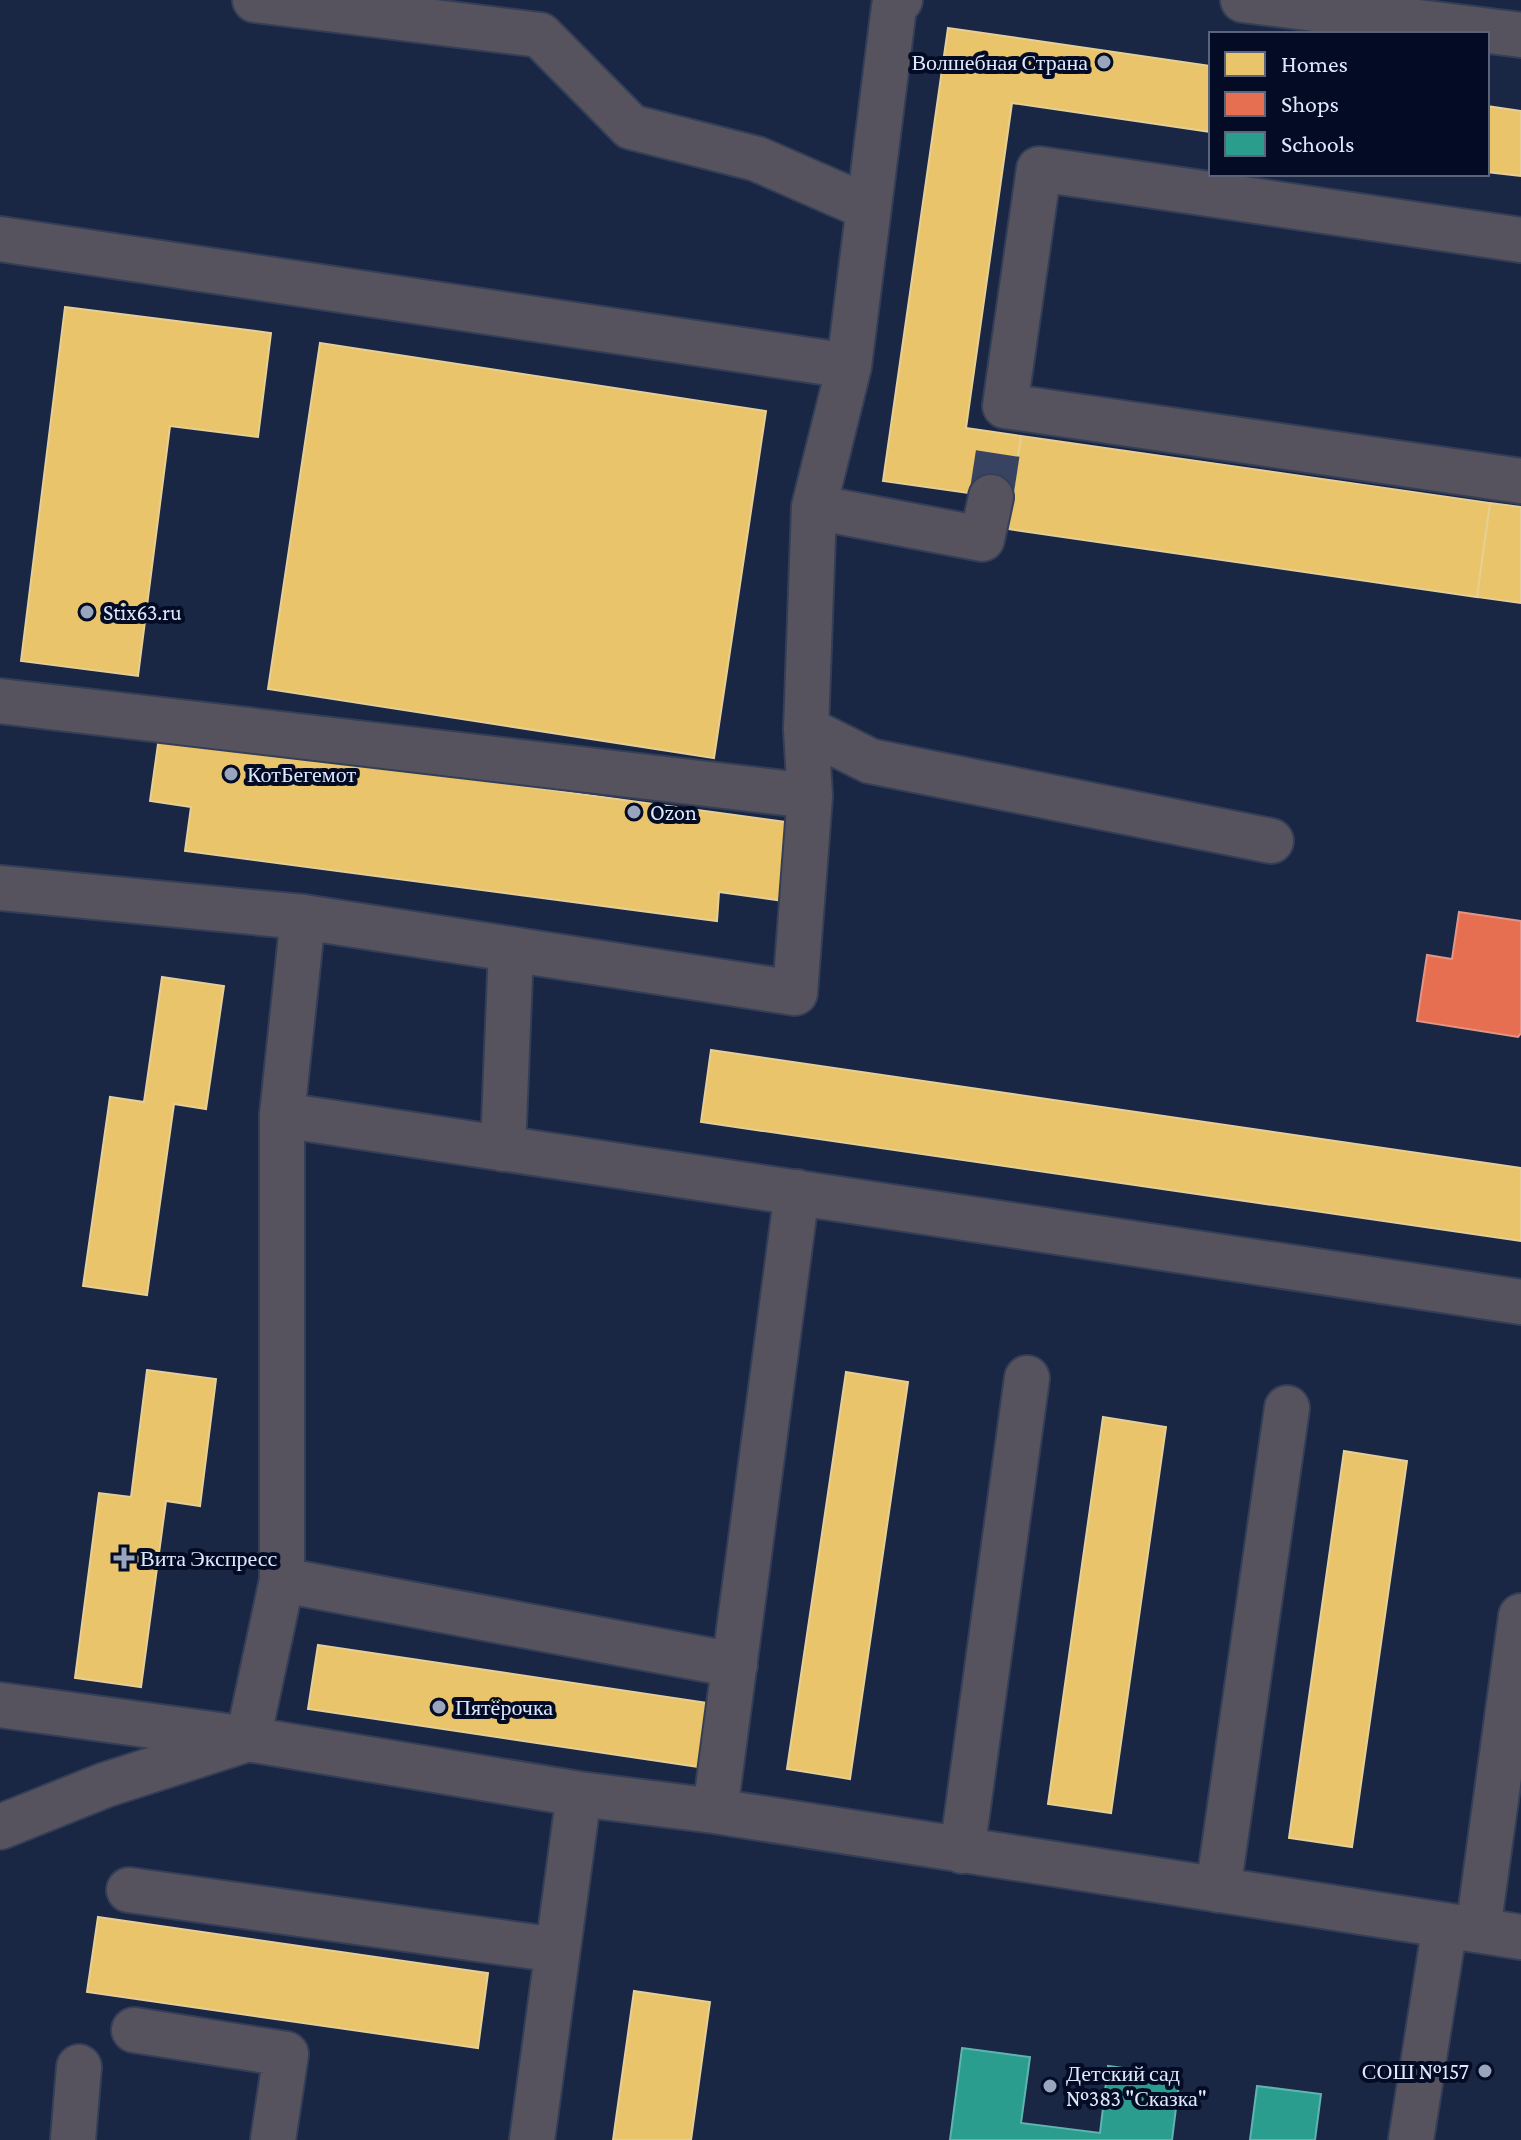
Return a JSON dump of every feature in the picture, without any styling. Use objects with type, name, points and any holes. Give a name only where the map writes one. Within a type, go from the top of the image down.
[{"type":"street","points":[[255,0],[540,35],[631,127],[757,159],[869,208]]},
{"type":"street","points":[[0,888],[303,917],[795,993],[810,796],[806,729],[814,507],[849,366],[894,7],[900,0]]},
{"type":"street","points":[[1243,0],[1521,35]]},
{"type":"street","points":[[1521,240],[1039,169],[1003,419],[1521,481]]},
{"type":"street","points":[[0,239],[849,366]]},
{"type":"street","points":[[814,507],[982,539],[991,497]]},
{"type":"street","points":[[0,701],[810,796]]},
{"type":"street","points":[[806,729],[870,761],[1271,841]]},
{"type":"street","points":[[248,1739],[282,1580],[282,1115],[303,917]]},
{"type":"street","points":[[503,1149],[511,949]]},
{"type":"street","points":[[282,1115],[1521,1302]]},
{"type":"street","points":[[715,1811],[797,1192]]},
{"type":"street","points":[[962,1851],[1027,1378]]},
{"type":"street","points":[[1218,1890],[1287,1408]]},
{"type":"street","points":[[282,1580],[735,1665]]},
{"type":"street","points":[[1411,2140],[1462,1928],[1521,1616]]},
{"type":"street","points":[[0,1705],[248,1739],[579,1794],[715,1811],[1521,1937]]},
{"type":"street","points":[[0,1827],[105,1785],[248,1739]]},
{"type":"street","points":[[532,2140],[579,1794]]},
{"type":"street","points":[[129,1890],[557,1950]]},
{"type":"street","points":[[134,2030],[286,2054],[273,2140]]},
{"type":"street","points":[[73,2140],[79,2067]]},
{"type":"building: Homes","points":[[948,28],[1209,66],[1209,132],[1012,103],[966,428],[1021,436],[1012,499],[883,481]]},
{"type":"building: Homes","points":[[1489,106],[1521,111],[1521,176],[1489,172]]},
{"type":"building: Homes","points":[[65,307],[271,333],[258,437],[170,426],[138,676],[21,661]]},
{"type":"building: Homes","points":[[320,343],[766,411],[714,758],[268,689]]},
{"type":"building: Homes","points":[[1021,436],[1490,503],[1477,597],[1008,529]]},
{"type":"building: Homes","points":[[1490,503],[1521,507],[1521,603],[1477,597]]},
{"type":"building: Homes","points":[[159,737],[794,823],[784,901],[719,892],[717,921],[185,851],[191,807],[150,801]]},
{"type":"building: Homes","points":[[162,977],[224,986],[206,1109],[174,1104],[147,1295],[83,1286],[110,1097],[144,1102]]},
{"type":"building: Homes","points":[[711,1050],[1521,1168],[1521,1241],[701,1122]]},
{"type":"building: Homes","points":[[147,1370],[216,1379],[200,1506],[166,1501],[141,1687],[75,1678],[99,1493],[131,1497]]},
{"type":"building: Homes","points":[[846,1372],[908,1382],[850,1779],[787,1769]]},
{"type":"building: Homes","points":[[1103,1417],[1166,1427],[1111,1813],[1048,1804]]},
{"type":"building: Homes","points":[[1344,1451],[1407,1461],[1352,1847],[1289,1838]]},
{"type":"building: Homes","points":[[318,1645],[708,1703],[699,1767],[308,1709]]},
{"type":"building: Homes","points":[[98,1917],[488,1973],[478,2048],[87,1992]]},
{"type":"building: Homes","points":[[634,1991],[710,2002],[691,2140],[613,2140]]},
{"type":"building: Shops","points":[[1459,912],[1521,921],[1521,1033],[1518,1037],[1417,1021],[1427,955],[1452,959]]},
{"type":"building: Schools","points":[[962,2048],[1030,2057],[1021,2123],[1100,2133],[1108,2066],[1180,2076],[1172,2140],[950,2140]]},
{"type":"building: Schools","points":[[1257,2086],[1321,2094],[1315,2140],[1250,2140]]},
{"type":"tunnel","points":[[991,497],[1001,432]]},
{"type":"place","name":"Волшебная Страна","points":[[1104,62]]},
{"type":"place","name":"Stix63.ru","points":[[87,612]]},
{"type":"place","name":"КотБегемот","points":[[231,774]]},
{"type":"place","name":"Ozon","points":[[634,812]]},
{"type":"place","name":"Вита Экспресс","points":[[124,1558]]},
{"type":"place","name":"Пятёрочка","points":[[439,1707]]},
{"type":"place","name":"СОШ №157","points":[[1485,2071]]},
{"type":"place","name":"Детский сад №383 \"Сказка\"","points":[[1050,2086]]}]
